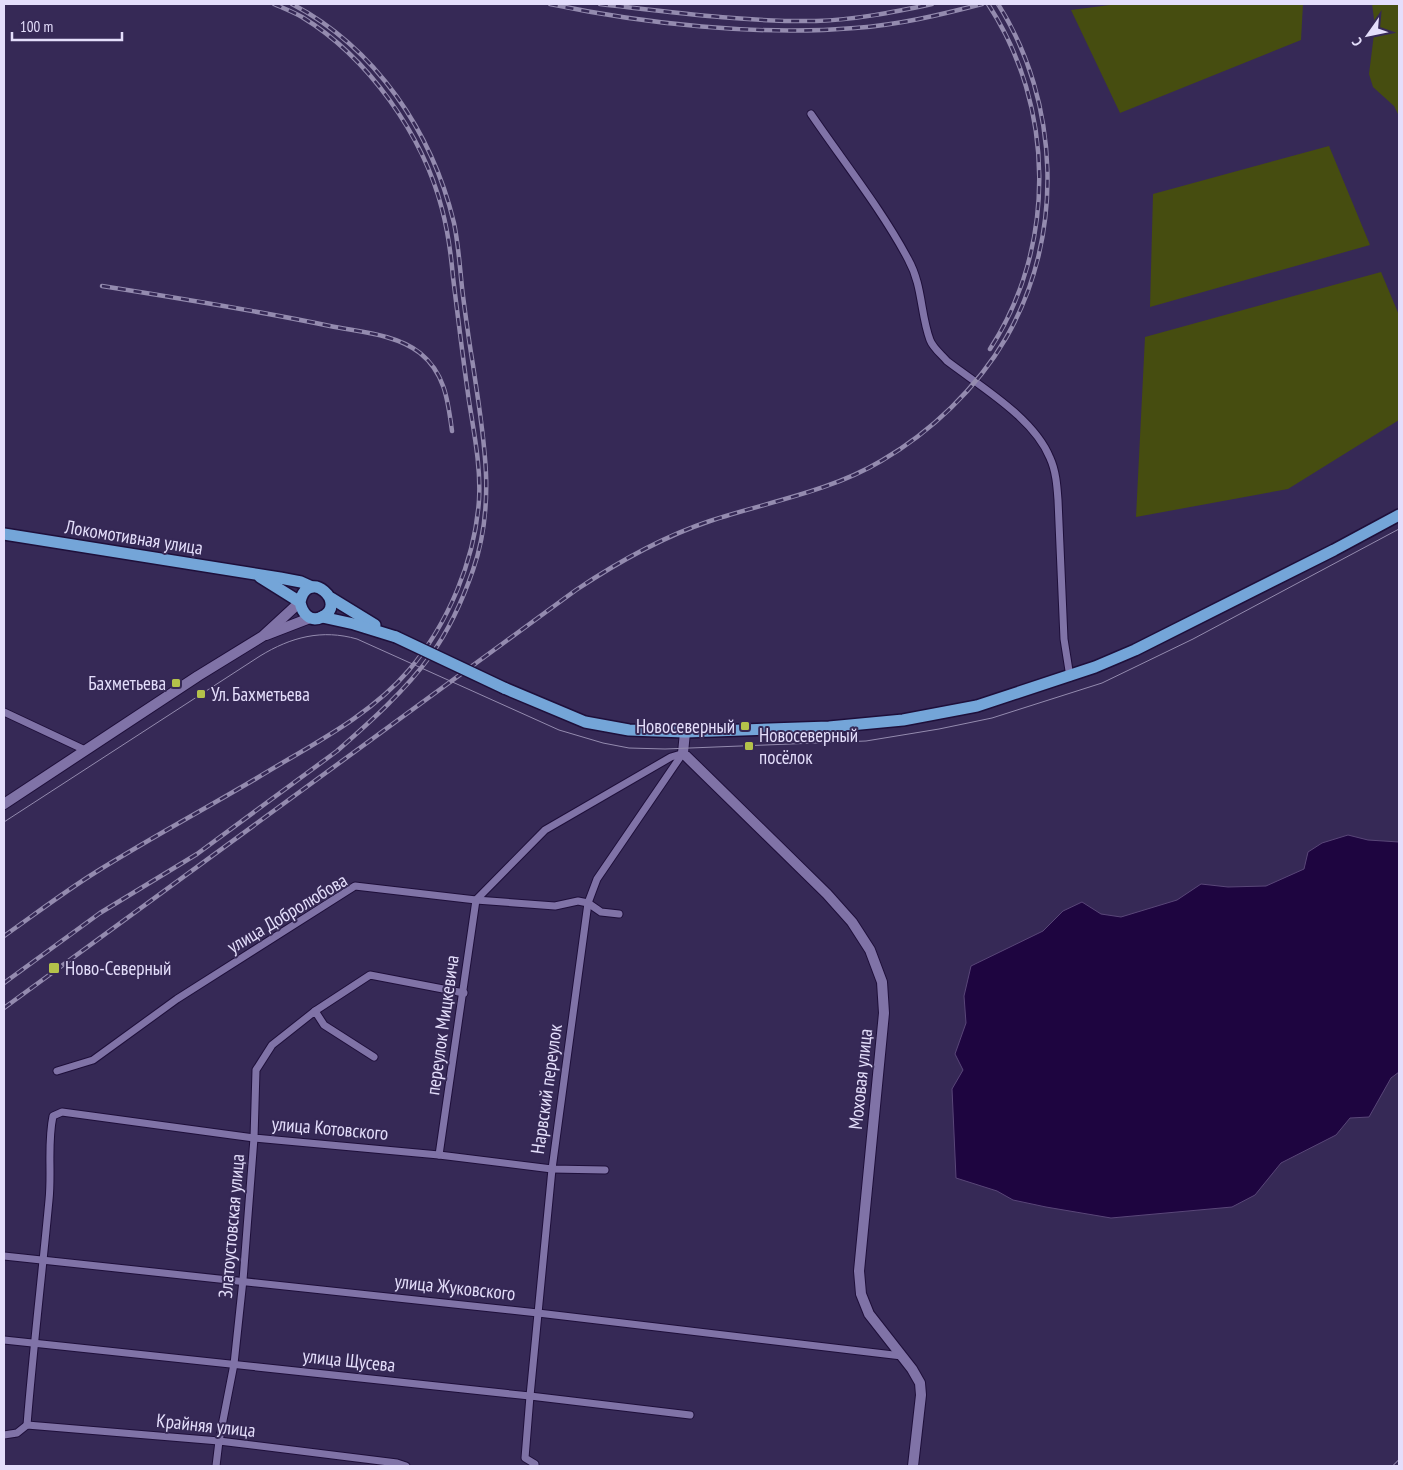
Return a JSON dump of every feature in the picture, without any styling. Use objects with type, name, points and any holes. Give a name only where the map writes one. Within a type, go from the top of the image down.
[{"type":"main road","points":[[259,576],[301,582],[320,588],[327,592],[331,598],[396,637],[504,688],[585,722],[628,730],[685,732],[829,727],[903,720],[977,706],[1070,677],[1135,650],[1334,550],[1399,515]]},
{"type":"main road","name":"Локомотивная улица","points":[[4,534],[233,570],[259,576]]},
{"type":"main road","points":[[259,576],[300,602]]},
{"type":"main road","points":[[312,587],[301,596],[301,609],[305,614],[354,624],[396,637]]},
{"type":"main road","points":[[316,617],[328,613],[331,606],[331,598]]},
{"type":"street","points":[[811,114],[890,228],[918,279],[930,341],[947,361],[1031,426],[1051,459],[1056,478],[1062,567],[1064,639],[1070,677]]},
{"type":"street","points":[[4,804],[263,636],[300,602]]},
{"type":"street","points":[[263,636],[316,617]]},
{"type":"street","points":[[4,712],[85,750]]},
{"type":"street","points":[[476,900],[545,830],[683,753],[685,732]]},
{"type":"street","name":"Нарвский переулок","points":[[535,1466],[525,1458],[530,1396],[552,1169],[588,903],[597,879],[683,753]]},
{"type":"street","name":"Моховая улица","points":[[683,753],[827,894],[852,922],[870,950],[882,982],[884,1014],[859,1271],[861,1294],[869,1314],[920,1382],[921,1395],[914,1466]]},
{"type":"street","name":"улица Добролюбова","points":[[56,1071],[93,1060],[177,999],[355,886],[476,900],[554,906],[571,901],[588,903],[601,912],[619,914]]},
{"type":"street","name":"переулок Мицкевича","points":[[439,1155],[476,900]]},
{"type":"street","name":"Златоустовская улица","points":[[216,1466],[234,1364],[243,1280],[254,1138],[256,1070],[272,1045],[315,1011],[370,975],[464,993]]},
{"type":"street","points":[[315,1011],[324,1025],[374,1057]]},
{"type":"street","name":"улица Котовского","points":[[43,1260],[50,1197],[50,1128],[53,1116],[62,1112],[254,1138],[439,1155],[552,1169],[605,1170]]},
{"type":"street","name":"улица Жуковского","points":[[4,1256],[538,1312],[902,1356]]},
{"type":"street","points":[[27,1425],[43,1260]]},
{"type":"street","name":"улица Щусева","points":[[4,1340],[690,1415]]},
{"type":"street","name":"Крайняя улица","points":[[4,1435],[17,1433],[27,1425],[219,1441],[397,1463],[406,1466]]},
{"type":"green space","points":[[1118,4],[1303,4],[1301,40],[1120,113],[1071,10]]},
{"type":"green space","points":[[1372,4],[1399,4],[1399,116],[1394,106],[1373,87],[1369,74],[1375,26]]},
{"type":"green space","points":[[1329,146],[1370,245],[1150,307],[1153,194]]},
{"type":"green space","points":[[1381,272],[1399,315],[1399,420],[1288,489],[1136,517],[1145,337]]},
{"type":"shaded area","points":[[1348,835],[1368,840],[1399,842],[1399,1072],[1391,1078],[1369,1117],[1350,1118],[1336,1135],[1281,1163],[1255,1195],[1232,1207],[1111,1218],[1013,1200],[997,1191],[956,1178],[952,1089],[963,1070],[955,1054],[966,1023],[964,996],[971,966],[1043,931],[1063,911],[1082,902],[1101,914],[1121,917],[1177,900],[1201,884],[1228,887],[1266,886],[1304,869],[1308,852],[1322,843]]},
{"type":"tram line","points":[[4,822],[260,656],[283,644],[307,637],[331,635],[357,639],[559,730],[603,743],[629,748],[665,749],[866,741],[992,718],[1102,683],[1193,639],[1399,529]]},
{"type":"railway","points":[[4,936],[96,872],[337,730],[376,702],[409,670],[436,632],[457,590],[472,545],[479,500],[478,463],[449,243],[442,209],[433,181],[407,126],[390,100],[370,76],[349,53],[326,34],[302,17],[274,4]]},
{"type":"railway","points":[[4,983],[100,913],[197,854],[337,751],[399,694],[431,655],[455,614],[473,570],[485,519],[486,468],[481,417],[465,313],[457,241],[444,189],[415,125],[396,96],[374,69],[350,44],[322,22],[292,4]]},
{"type":"railway","points":[[550,4],[663,22],[741,29],[780,30],[818,30],[887,25],[935,16],[982,4]]},
{"type":"railway","points":[[600,4],[735,18],[789,21],[816,21],[860,17],[932,4]]},
{"type":"railway","points":[[988,4],[1010,44],[1026,86],[1036,131],[1039,176],[1036,221],[1027,266],[1012,309],[990,349]]},
{"type":"railway","points":[[4,1008],[576,590],[624,560],[692,527],[819,489],[861,472],[918,437],[967,391],[1006,338],[1025,298],[1038,257],[1046,213],[1047,170],[1043,126],[1034,83],[1019,42],[998,4]]},
{"type":"railway","points":[[102,286],[273,315],[377,335],[400,342],[420,353],[435,369],[447,398],[452,431]]},
{"type":"railway","points":[[1395,1466],[1399,1462]]},
{"type":"place","name":"Бахметьева","points":[[176,683]]},
{"type":"place","name":"Ул. Бахметьева","points":[[201,694]]},
{"type":"place","name":"Новосеверный","points":[[745,726]]},
{"type":"place","name":"Новосеверный посёлок","points":[[749,746]]},
{"type":"place","name":"Ново-Северный","points":[[54,968]]}]
